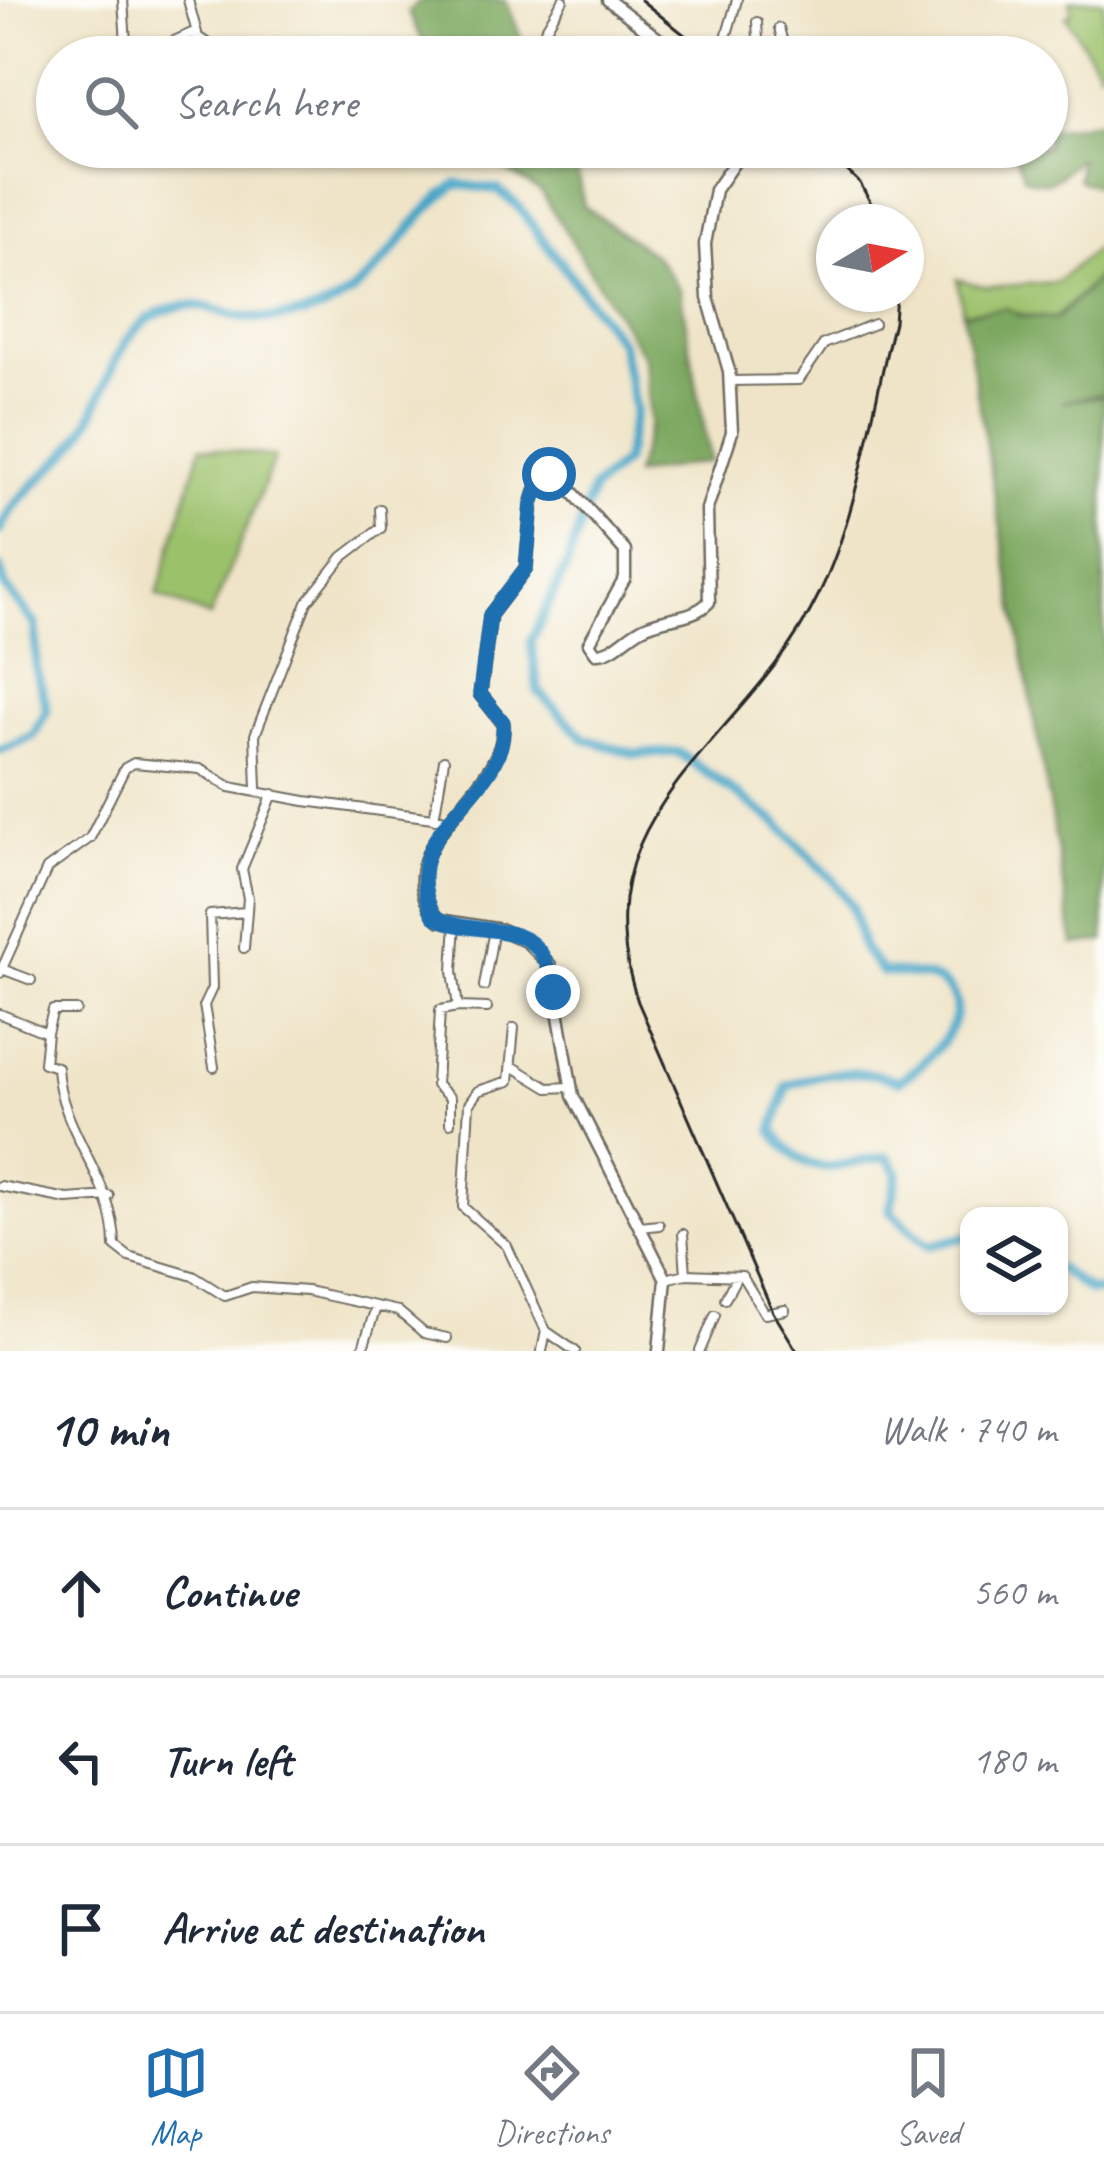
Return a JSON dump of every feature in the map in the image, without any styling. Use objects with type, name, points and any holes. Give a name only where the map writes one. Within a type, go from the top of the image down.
[{"type":"main road","points":[[608,0],[655,36]]},
{"type":"main road","points":[[659,1351],[666,1279],[571,1088],[550,965],[527,942],[494,929],[434,916],[425,886],[441,820],[477,789],[503,740],[503,722],[480,694],[481,673],[492,608],[526,568],[537,482],[544,475],[555,476],[611,529],[627,561],[625,578],[589,643],[601,654],[641,628],[693,613],[709,602],[706,514],[732,442],[730,381],[708,298],[705,244],[716,190],[731,168]]},
{"type":"street","points":[[123,0],[126,36]]},
{"type":"street","points":[[188,0],[200,36]]},
{"type":"street","points":[[545,30],[563,0]]},
{"type":"street","points":[[725,36],[737,0]]},
{"type":"street","points":[[757,22],[757,36]]},
{"type":"street","points":[[779,28],[781,36]]},
{"type":"street","points":[[192,36],[197,34]]},
{"type":"street","points":[[730,381],[799,380],[824,344],[874,325]]},
{"type":"street","points":[[257,788],[255,735],[307,602],[332,569],[381,528],[380,509]]},
{"type":"street","points":[[332,557],[332,569]]},
{"type":"street","points":[[32,980],[1,971],[47,869],[90,838],[128,765],[193,767],[230,787],[441,820],[445,760]]},
{"type":"street","points":[[244,948],[243,862],[273,794]]},
{"type":"street","points":[[214,1067],[204,1007],[212,988],[210,915],[246,912]]},
{"type":"street","points":[[456,922],[452,971],[458,1007]]},
{"type":"street","points":[[484,986],[494,929]]},
{"type":"street","points":[[450,1123],[450,1098],[436,1085],[436,1021],[440,1010],[487,1008]]},
{"type":"street","points":[[76,1010],[53,1010],[44,1064],[57,1068],[58,1096],[109,1196],[115,1246],[129,1257],[197,1278],[225,1295],[252,1287],[308,1291],[406,1314],[424,1333],[447,1338]]},
{"type":"street","points":[[0,1014],[46,1033]]},
{"type":"street","points":[[514,1028],[506,1084],[478,1091],[469,1104],[463,1207],[507,1246],[546,1331],[573,1350]]},
{"type":"street","points":[[512,1066],[550,1088],[571,1088]]},
{"type":"street","points":[[0,1186],[67,1199],[109,1196]]},
{"type":"street","points":[[640,1228],[659,1225]]},
{"type":"street","points":[[683,1234],[686,1274]]},
{"type":"street","points":[[666,1279],[686,1274],[737,1276],[744,1279],[765,1314],[785,1310]]},
{"type":"street","points":[[725,1299],[737,1276]]},
{"type":"street","points":[[362,1351],[376,1306]]},
{"type":"street","points":[[700,1351],[715,1315]]},
{"type":"street","points":[[542,1351],[546,1331]]},
{"type":"green space","points":[[421,0],[506,0],[520,36],[420,36],[408,12]]},
{"type":"green space","points":[[1070,0],[1104,0],[1104,65],[1099,71],[1066,16],[1072,12]]},
{"type":"green space","points":[[1104,120],[1104,180],[1098,186],[1078,180],[1079,158],[1068,168],[1068,126]]},
{"type":"green space","points":[[502,168],[576,168],[584,206],[657,257],[680,290],[710,461],[634,475],[650,425],[645,359],[541,192]]},
{"type":"green space","points":[[1020,168],[1068,168],[1048,182],[1024,177]]},
{"type":"green space","points":[[1104,241],[1104,271],[1055,318],[999,310],[963,313],[957,279],[987,287],[1057,282]]},
{"type":"green space","points":[[1104,273],[1104,393],[1061,402],[1104,396],[1104,941],[1074,945],[963,313],[1007,308],[1019,316],[1055,320]]},
{"type":"green space","points":[[201,447],[275,457],[210,617],[157,595]]},
{"type":"waterway","points":[[0,531],[15,506],[77,441],[116,359],[141,325],[184,306],[261,318],[325,308],[370,277],[425,212],[457,184],[498,190],[517,205],[621,343],[635,410],[624,462],[592,490],[567,565],[531,641],[538,691],[585,739],[635,754],[678,752],[777,823],[835,882],[852,907],[863,949],[882,972],[927,977],[952,994],[956,1007],[946,1037],[909,1074],[898,1081],[843,1073],[787,1086],[773,1131],[787,1148],[813,1165],[839,1166],[888,1157],[898,1173],[890,1210],[928,1246],[960,1238]]},
{"type":"waterway","points":[[0,568],[5,587],[36,625],[36,668],[47,710],[33,736],[0,750]]},
{"type":"waterway","points":[[1068,1275],[1090,1291],[1104,1291]]},
{"type":"railway","points":[[641,0],[686,36]]},
{"type":"railway","points":[[844,168],[860,183],[871,204]]},
{"type":"railway","points":[[797,1351],[773,1312],[638,1002],[624,935],[629,878],[647,828],[677,783],[788,648],[819,594],[854,495],[895,312]]},
{"type":"route","points":[[549,474],[541,477],[535,490],[526,568],[490,615],[480,694],[503,722],[503,740],[477,789],[433,839],[425,868],[434,916],[520,937],[550,965],[553,992]]}]
